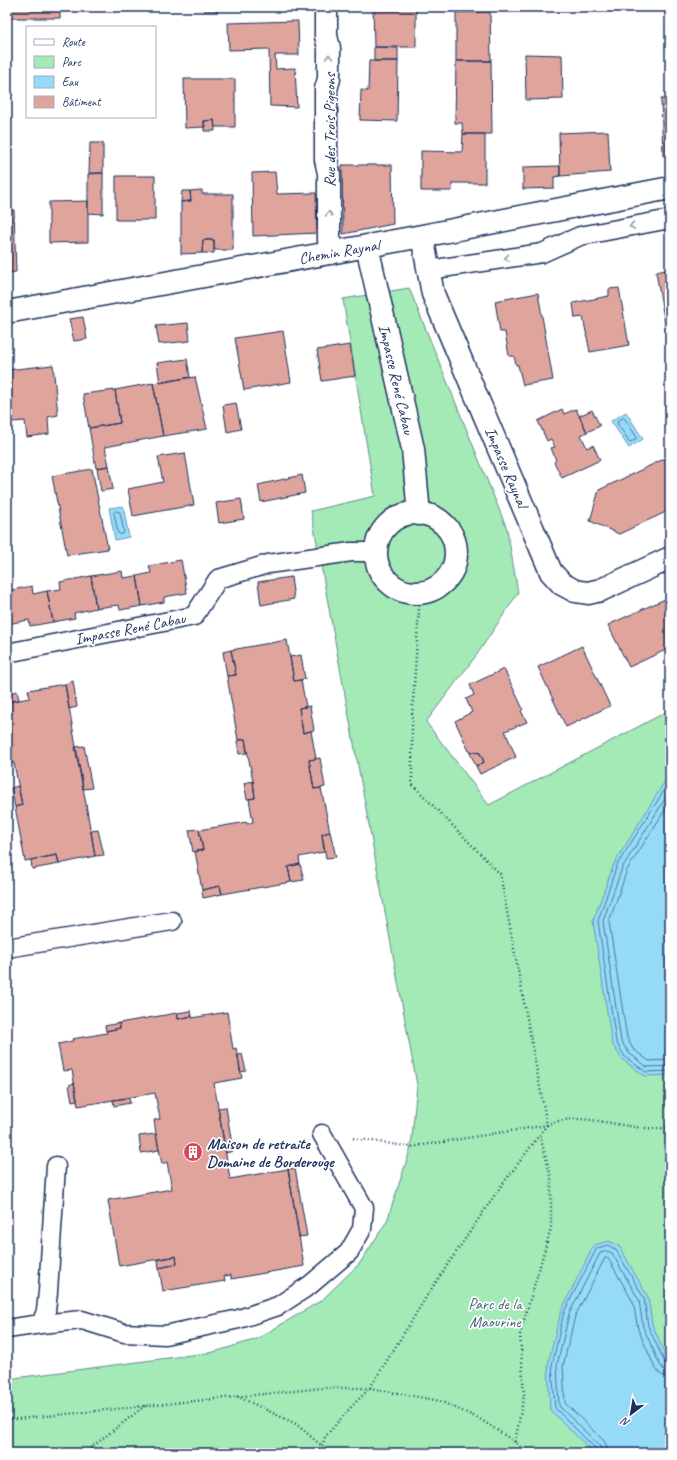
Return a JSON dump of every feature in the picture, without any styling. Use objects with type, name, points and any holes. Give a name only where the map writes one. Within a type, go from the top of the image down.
[{"type":"street","name":"Rue des Trois Pigeons","points":[[326,7],[326,36],[329,48],[329,79],[326,89],[326,160],[329,173],[330,253]]},
{"type":"street","name":"Chemin Raynal","points":[[7,312],[422,236],[670,188]]},
{"type":"street","name":"Impasse Raynal","points":[[422,236],[433,294],[552,572],[562,584],[568,588],[588,594],[601,590],[670,558]]},
{"type":"street","name":"Impasse René Cabau","points":[[367,246],[413,449],[419,514]]},
{"type":"street","points":[[406,514],[419,514],[430,516],[441,522],[449,530],[454,541],[456,553],[450,576],[442,585],[431,591],[406,593],[394,587],[384,577],[377,566],[376,552],[378,539],[384,528],[394,520],[406,514]]},
{"type":"lane","points":[[429,270],[542,253],[580,236],[670,219]]},
{"type":"lane","name":"Impasse René Cabau","points":[[7,653],[194,616],[218,579],[268,564],[351,552],[376,552]]},
{"type":"lane","points":[[7,948],[172,920]]},
{"type":"lane","points":[[7,1329],[82,1320],[124,1333],[165,1335],[239,1319],[278,1306],[310,1285],[349,1252],[362,1229],[364,1208],[322,1134]]},
{"type":"lane","points":[[41,1324],[46,1311],[56,1166]]},
{"type":"path","points":[[322,1446],[325,1437],[370,1388],[439,1278],[496,1193],[547,1125],[500,874],[412,784],[412,717],[420,593]]},
{"type":"path","points":[[322,1134],[411,1147],[584,1118],[637,1127],[670,1128]]},
{"type":"path","points":[[515,1442],[524,1395],[520,1334],[552,1228],[551,1177],[540,1135]]},
{"type":"path","points":[[7,1420],[323,1388],[370,1388],[440,1402],[480,1419],[515,1442],[527,1453]]},
{"type":"path","points":[[237,1396],[296,1424],[322,1446],[325,1453]]},
{"type":"path","points":[[84,1453],[146,1405]]},
{"type":"green space","name":"Parc de la Maourine","points":[[409,288],[507,529],[518,593],[478,653],[426,722],[489,805],[670,710],[670,1453],[7,1453],[7,1379],[214,1352],[257,1339],[322,1300],[360,1263],[387,1221],[411,1147],[417,1085],[311,511],[375,496],[343,299]]},
{"type":"water","points":[[626,412],[643,439],[629,448],[611,421]]},
{"type":"water","points":[[123,506],[129,537],[115,540],[109,508]]},
{"type":"water","points":[[670,773],[670,1075],[645,1076],[622,1059],[612,1044],[593,921],[614,864]]},
{"type":"water","points":[[609,1241],[619,1246],[648,1297],[652,1324],[670,1366],[670,1453],[594,1453],[550,1410],[548,1364],[561,1311],[594,1245]]},
{"type":"building","points":[[7,7],[60,7],[60,18],[7,18]]},
{"type":"building","points":[[204,7],[219,7],[219,11],[204,11]]},
{"type":"building","points":[[373,7],[416,7],[416,47],[374,47]]},
{"type":"building","points":[[472,7],[484,7],[484,11],[472,11]]},
{"type":"building","points":[[456,12],[490,12],[491,61],[456,61]]},
{"type":"building","points":[[298,21],[299,55],[275,55],[276,69],[295,68],[297,107],[270,106],[269,49],[229,50],[228,23]]},
{"type":"building","points":[[374,47],[398,48],[398,61],[374,61]]},
{"type":"building","points":[[525,54],[562,55],[563,99],[526,100]]},
{"type":"building","points":[[369,61],[398,61],[397,121],[360,120],[361,90],[368,91]]},
{"type":"building","points":[[456,61],[491,61],[492,134],[463,134],[462,123],[455,123]]},
{"type":"building","points":[[184,79],[235,79],[235,127],[215,127],[214,120],[204,121],[205,127],[185,128]]},
{"type":"building","points":[[661,99],[670,99],[670,155],[663,156]]},
{"type":"building","points":[[214,120],[215,131],[204,131],[204,121]]},
{"type":"building","points":[[608,131],[610,172],[560,176],[559,133]]},
{"type":"building","points":[[463,134],[485,134],[485,183],[452,183],[452,191],[421,191],[421,151],[462,152]]},
{"type":"building","points":[[90,143],[103,143],[103,173],[89,173]]},
{"type":"building","points":[[342,165],[392,165],[393,224],[343,234]]},
{"type":"building","points":[[560,166],[560,176],[554,177],[554,188],[523,189],[523,167]]},
{"type":"building","points":[[275,172],[277,194],[316,193],[317,233],[253,236],[252,173]]},
{"type":"building","points":[[103,173],[103,214],[88,213],[88,174]]},
{"type":"building","points":[[116,176],[155,176],[155,220],[116,220]]},
{"type":"building","points":[[202,190],[202,194],[233,194],[233,250],[214,250],[214,240],[203,240],[202,253],[181,254],[181,202],[191,201],[190,191]]},
{"type":"building","points":[[182,191],[190,191],[191,201],[181,202]]},
{"type":"building","points":[[88,201],[88,242],[49,243],[49,202]]},
{"type":"building","points":[[7,210],[14,210],[16,272],[7,273]]},
{"type":"building","points":[[203,240],[214,240],[214,253],[202,253]]},
{"type":"building","points":[[670,269],[670,336],[667,336],[656,272]]},
{"type":"building","points":[[619,288],[629,345],[590,352],[583,317],[575,318],[573,303],[609,296],[609,289]]},
{"type":"building","points":[[538,293],[553,380],[523,385],[514,356],[509,356],[505,332],[500,332],[495,301]]},
{"type":"building","points":[[83,317],[87,339],[74,341],[69,319]]},
{"type":"building","points":[[188,323],[190,341],[159,344],[156,326]]},
{"type":"building","points":[[283,331],[291,382],[244,390],[235,338]]},
{"type":"building","points":[[350,345],[355,376],[322,381],[317,350]]},
{"type":"building","points":[[187,359],[190,377],[160,383],[157,363]]},
{"type":"building","points":[[53,365],[58,415],[48,417],[49,434],[27,437],[25,421],[12,422],[7,384],[7,370]]},
{"type":"building","points":[[195,377],[207,429],[163,436],[153,383]]},
{"type":"building","points":[[153,383],[163,436],[105,447],[109,466],[96,468],[89,428],[120,423],[115,390]]},
{"type":"building","points":[[115,390],[120,423],[89,428],[83,394]]},
{"type":"building","points":[[236,403],[241,429],[227,432],[223,405]]},
{"type":"building","points":[[562,409],[564,414],[576,409],[587,432],[581,435],[587,448],[593,445],[600,460],[562,478],[554,462],[556,460],[551,448],[555,447],[551,439],[547,441],[538,421]]},
{"type":"building","points":[[592,410],[600,426],[587,432],[579,416]]},
{"type":"building","points":[[185,453],[194,505],[133,516],[128,489],[163,482],[158,457]]},
{"type":"building","points":[[668,457],[670,461],[670,510],[619,534],[590,521],[599,490]]},
{"type":"building","points":[[109,466],[113,489],[101,491],[97,468]]},
{"type":"building","points":[[92,469],[108,549],[67,555],[52,476]]},
{"type":"building","points":[[302,475],[305,493],[261,502],[258,485]]},
{"type":"building","points":[[241,499],[244,519],[219,523],[216,503]]},
{"type":"building","points":[[181,560],[187,593],[164,597],[164,602],[142,606],[137,576],[151,573],[149,566]]},
{"type":"building","points":[[122,571],[123,578],[137,576],[142,606],[120,610],[119,605],[96,608],[91,576]]},
{"type":"building","points":[[91,576],[96,608],[74,613],[75,618],[53,622],[47,591],[61,589],[60,582]]},
{"type":"building","points":[[291,577],[294,599],[261,605],[258,582]]},
{"type":"building","points":[[32,586],[33,594],[47,591],[53,622],[30,626],[29,620],[7,624],[7,591]]},
{"type":"building","points":[[665,599],[670,610],[670,648],[629,667],[608,625]]},
{"type":"building","points":[[287,640],[294,681],[301,680],[306,707],[299,708],[303,733],[311,731],[316,759],[309,760],[314,789],[321,788],[330,832],[322,834],[324,852],[299,857],[300,864],[288,867],[291,882],[222,894],[220,886],[202,890],[195,851],[203,850],[199,830],[253,822],[249,799],[255,798],[253,781],[245,739],[238,740],[227,676],[236,675],[231,650]]},
{"type":"building","points":[[582,646],[610,706],[566,727],[538,667]]},
{"type":"building","points":[[231,650],[236,675],[227,676],[223,652]]},
{"type":"building","points":[[301,655],[305,679],[294,681],[290,657]]},
{"type":"building","points":[[504,669],[523,709],[521,711],[527,722],[505,731],[516,757],[480,774],[476,766],[484,762],[480,753],[469,751],[455,721],[472,712],[466,699],[474,695],[470,685]]},
{"type":"building","points":[[73,681],[77,707],[69,709],[65,684]]},
{"type":"building","points":[[65,684],[95,856],[59,864],[57,855],[25,861],[15,807],[22,805],[14,763],[7,764],[7,702],[30,698],[28,690]]},
{"type":"building","points":[[17,691],[19,700],[7,702],[7,694]]},
{"type":"building","points":[[310,706],[314,730],[303,733],[299,708]]},
{"type":"building","points":[[245,739],[247,753],[239,754],[237,741]]},
{"type":"building","points":[[84,746],[92,788],[83,789],[75,747]]},
{"type":"building","points":[[469,751],[480,753],[484,762],[476,766]]},
{"type":"building","points":[[320,758],[325,787],[314,789],[309,760]]},
{"type":"building","points":[[253,781],[255,798],[247,799],[244,783]]},
{"type":"building","points":[[18,786],[22,805],[15,807],[11,788]]},
{"type":"building","points":[[199,829],[203,850],[193,852],[189,830]]},
{"type":"building","points":[[98,830],[104,855],[95,856],[91,831]]},
{"type":"building","points":[[330,832],[336,857],[326,858],[322,834]]},
{"type":"building","points":[[57,855],[59,864],[32,869],[31,860]]},
{"type":"building","points":[[300,864],[304,880],[291,882],[288,867]]},
{"type":"building","points":[[220,886],[222,894],[203,898],[202,890]]},
{"type":"building","points":[[191,1011],[192,1016],[178,1019],[177,1013]]},
{"type":"building","name":"Maison de retraite Domaine de Borderouge","points":[[227,1012],[233,1049],[236,1048],[242,1078],[214,1083],[230,1179],[288,1169],[304,1266],[231,1279],[231,1275],[224,1276],[225,1281],[163,1291],[159,1268],[177,1264],[176,1256],[119,1266],[108,1200],[172,1189],[167,1162],[162,1164],[156,1134],[154,1120],[160,1119],[155,1093],[78,1106],[72,1070],[63,1071],[58,1044],[73,1041],[72,1039],[107,1033],[106,1031],[120,1028],[119,1023],[177,1013],[178,1019]]},
{"type":"building","points":[[119,1023],[120,1028],[106,1031],[105,1026]]},
{"type":"building","points":[[242,1054],[246,1071],[240,1072],[238,1055]]},
{"type":"building","points":[[74,1083],[77,1100],[72,1101],[69,1085]]},
{"type":"building","points":[[129,1098],[130,1103],[114,1106],[113,1100]]},
{"type":"building","points":[[226,1107],[233,1151],[226,1153],[218,1108]]},
{"type":"building","points":[[156,1134],[159,1150],[141,1153],[139,1136]]},
{"type":"building","points":[[295,1168],[307,1236],[299,1237],[288,1169]]},
{"type":"building","points":[[176,1256],[177,1264],[159,1268],[158,1260]]},
{"type":"place","name":"Maison de retraite Domaine de Borderouge","points":[[193,1152]]}]
